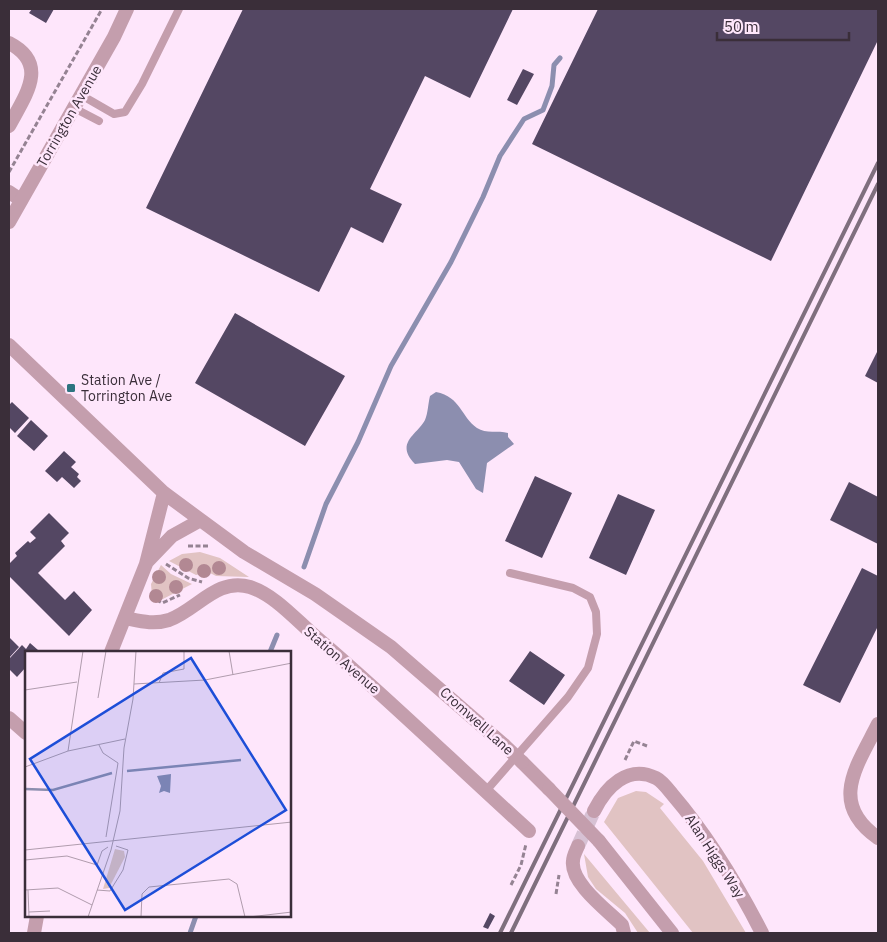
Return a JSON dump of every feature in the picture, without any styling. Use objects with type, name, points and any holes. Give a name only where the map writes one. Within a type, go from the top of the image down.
[{"type":"street","name":"Torrington Avenue","points":[[9,222],[114,37],[127,9]]},
{"type":"street","points":[[9,42],[24,53],[32,72],[27,91],[9,126]]},
{"type":"street","points":[[9,192],[21,200]]},
{"type":"street","points":[[9,345],[164,493],[200,521],[172,536],[146,564]]},
{"type":"street","points":[[112,651],[146,564],[164,493]]},
{"type":"street","name":"Cromwell Lane","points":[[200,521],[244,552],[323,599],[391,647],[504,745],[599,842],[672,933]]},
{"type":"street","name":"Station Avenue","points":[[124,618],[149,624],[169,620],[216,589],[227,586],[250,587],[274,601],[357,672],[528,831]]},
{"type":"street","points":[[9,718],[25,732]]},
{"type":"street","points":[[878,724],[853,774],[850,790],[851,804],[858,819],[878,838]]},
{"type":"street","name":"Alan Higgs Way","points":[[594,811],[609,786],[623,777],[640,772],[658,778],[690,814],[712,846],[762,933]]},
{"type":"street","points":[[578,846],[573,862],[574,872],[579,883],[622,925],[624,933]]},
{"type":"street","points":[[34,933],[37,917]]},
{"type":"lane","points":[[81,95],[114,114],[119,115],[125,112],[142,84],[180,9]]},
{"type":"lane","points":[[74,108],[99,121]]},
{"type":"lane","points":[[485,792],[568,697],[588,668],[597,634],[596,612],[590,598],[573,588],[510,573]]},
{"type":"path","points":[[9,172],[102,9]]},
{"type":"path","points":[[162,560],[177,572],[198,582]]},
{"type":"path","points":[[192,586],[210,578],[216,589]]},
{"type":"path","points":[[147,591],[150,597],[162,603],[186,590]]},
{"type":"path","points":[[511,885],[521,865],[528,831]]},
{"type":"shaded area","points":[[200,552],[220,558],[249,577],[216,576],[208,572],[196,575],[169,561],[182,554]]},
{"type":"shaded area","points":[[161,565],[171,574],[192,584],[163,599],[152,596],[151,584]]},
{"type":"shaded area","points":[[636,791],[646,792],[664,804],[660,808],[703,861],[746,933],[693,933],[604,822],[618,798]]},
{"type":"shaded area","points":[[584,854],[650,933],[638,933],[625,913],[596,889],[588,877]]},
{"type":"water","points":[[436,392],[451,398],[477,428],[484,431],[508,433],[508,437],[514,444],[487,463],[483,493],[476,489],[459,462],[447,460],[415,464],[409,457],[407,445],[409,439],[425,420],[430,396]]},
{"type":"building","points":[[32,9],[54,9],[46,23],[29,13]]},
{"type":"building","points":[[243,9],[513,9],[470,98],[425,76],[370,189],[402,204],[383,243],[351,227],[319,292],[146,208]]},
{"type":"building","points":[[598,9],[878,9],[878,40],[771,261],[532,144]]},
{"type":"building","points":[[523,69],[534,74],[517,105],[507,100]]},
{"type":"building","points":[[235,313],[345,376],[305,446],[195,383]]},
{"type":"building","points":[[878,350],[878,383],[865,376]]},
{"type":"building","points":[[12,402],[29,418],[15,433],[9,427],[9,405]]},
{"type":"building","points":[[31,420],[48,436],[34,451],[17,436]]},
{"type":"building","points":[[64,451],[76,462],[71,467],[79,474],[77,477],[81,481],[74,488],[62,477],[57,482],[45,471]]},
{"type":"building","points":[[535,476],[572,493],[542,558],[505,541]]},
{"type":"building","points":[[849,482],[878,497],[878,544],[830,520]]},
{"type":"building","points":[[618,494],[655,510],[626,575],[589,558]]},
{"type":"building","points":[[49,513],[69,533],[61,541],[65,546],[38,573],[65,600],[74,591],[92,610],[69,636],[9,576],[9,564],[17,556],[15,553],[28,541],[30,543],[36,538],[30,532]]},
{"type":"building","points":[[862,568],[878,576],[878,626],[840,703],[803,685]]},
{"type":"building","points":[[9,637],[19,647],[9,658]]},
{"type":"building","points":[[30,643],[38,650],[25,651],[25,668],[17,677],[9,669],[9,659],[22,645],[26,649]]},
{"type":"building","points":[[530,651],[565,675],[544,705],[509,681]]},
{"type":"building","points":[[490,913],[495,916],[488,929],[483,927]]},
{"type":"waterway","points":[[304,567],[326,504],[358,442],[391,366],[451,262],[483,197],[500,156],[524,119],[543,110],[552,86],[554,65],[560,58]]},
{"type":"waterway","points":[[270,651],[277,635]]},
{"type":"waterway","points":[[190,933],[196,917]]},
{"type":"tunnel","points":[[578,846],[594,811]]},
{"type":"railway","points":[[500,933],[878,163]]},
{"type":"railway","points":[[511,933],[878,184]]},
{"type":"place","name":"Station Ave / Torrington Ave","points":[[71,388]]}]
